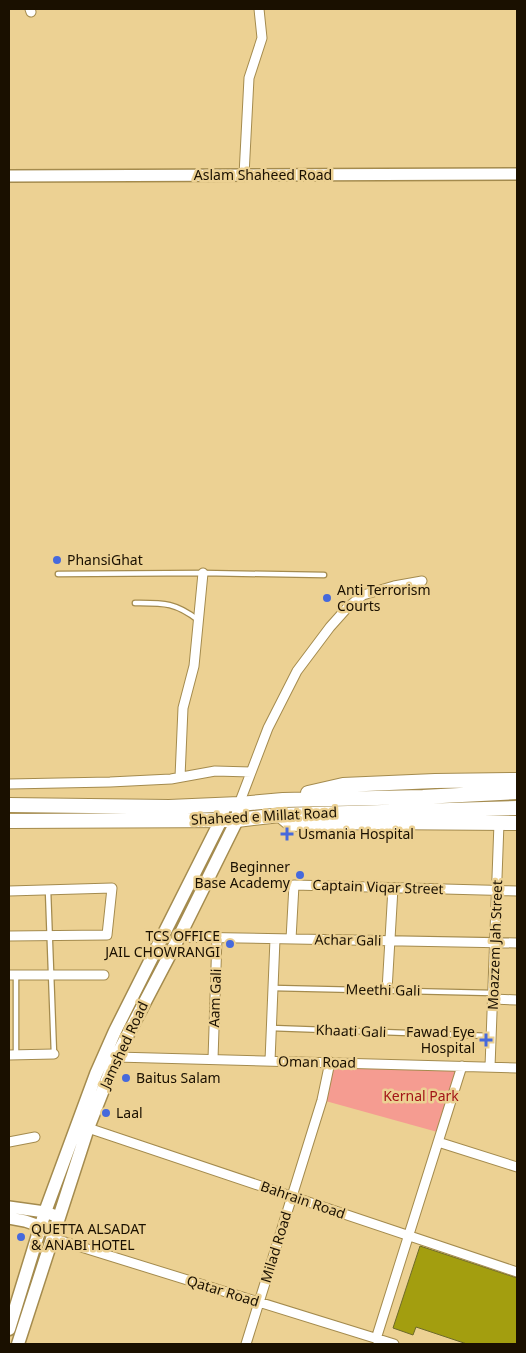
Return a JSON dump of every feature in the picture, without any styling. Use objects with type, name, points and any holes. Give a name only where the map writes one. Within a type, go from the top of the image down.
[{"type":"main road","points":[[234,811],[343,785],[517,780]]},
{"type":"main road","points":[[283,800],[423,797],[517,792]]},
{"type":"main road","name":"Shaheed e Millat Road","points":[[9,805],[159,806],[280,814],[517,808]]},
{"type":"main road","name":"Shaheed e Millat Road","points":[[9,821],[221,820],[234,811]]},
{"type":"main road","name":"Jamshed Road","points":[[18,1344],[88,1128],[116,1057],[180,937],[234,811]]},
{"type":"main road","points":[[280,814],[291,824],[372,822],[517,823]]},
{"type":"main road","name":"Jamshed Road","points":[[9,1330],[40,1226],[96,1074],[115,1031],[221,820]]},
{"type":"street","points":[[244,175],[249,78],[262,38],[259,9]]},
{"type":"street","name":"Aslam Shaheed Road","points":[[9,176],[517,174]]},
{"type":"street","points":[[180,777],[183,708],[194,666],[204,573]]},
{"type":"street","points":[[234,811],[268,728],[296,671],[330,627],[347,608],[363,595],[394,586],[422,581]]},
{"type":"street","points":[[9,784],[110,782],[180,777],[215,771],[251,772]]},
{"type":"street","name":"Moazzem Jah Street","points":[[490,1067],[499,823]]},
{"type":"street","name":"Captain Viqar Street","points":[[291,939],[294,885],[517,891]]},
{"type":"street","points":[[9,891],[112,888],[107,935],[9,936]]},
{"type":"street","points":[[387,990],[393,888]]},
{"type":"street","name":"Achar Gali","points":[[180,937],[517,943]]},
{"type":"street","name":"Aam Gali","points":[[213,1059],[218,938]]},
{"type":"street","points":[[270,1061],[275,939]]},
{"type":"street","points":[[13,975],[104,975]]},
{"type":"street","name":"Meethi Gali","points":[[493,996],[517,1000]]},
{"type":"street","points":[[13,1055],[54,1054]]},
{"type":"street","name":"Oman Road","points":[[116,1057],[517,1068]]},
{"type":"street","name":"Milad Road","points":[[246,1344],[322,1100],[330,1062]]},
{"type":"street","points":[[376,1339],[462,1066]]},
{"type":"street","name":"Bahrain Road","points":[[88,1128],[517,1272]]},
{"type":"street","points":[[9,1142],[35,1136]]},
{"type":"street","points":[[438,1142],[517,1167]]},
{"type":"street","points":[[9,1207],[45,1212],[59,1217]]},
{"type":"street","points":[[9,1218],[40,1226],[53,1235]]},
{"type":"street","name":"Qatar Road","points":[[53,1235],[388,1343]]},
{"type":"lane","points":[[58,574],[204,573],[324,575]]},
{"type":"lane","points":[[135,603],[174,605],[188,612],[199,621]]},
{"type":"lane","points":[[48,890],[54,1054]]},
{"type":"lane","points":[[13,975],[13,1055]]},
{"type":"lane","name":"Meethi Gali","points":[[273,988],[387,990],[493,996]]},
{"type":"lane","name":"Khaati Gali","points":[[271,1028],[491,1036]]},
{"type":"green space","name":"Kernal Park","points":[[330,1062],[462,1066],[441,1133],[322,1100]]},
{"type":"building","points":[[420,1246],[517,1278],[517,1344],[467,1344],[416,1327],[413,1335],[393,1328]]},
{"type":"place","name":"PhansiGhat","points":[[57,560]]},
{"type":"place","name":"Anti Terrorism Courts","points":[[327,598]]},
{"type":"place","name":"Usmania Hospital","points":[[287,834]]},
{"type":"place","name":"Beginner Base Academy","points":[[300,875]]},
{"type":"place","name":"TCS OFFICE JAIL CHOWRANGI","points":[[230,944]]},
{"type":"place","name":"Fawad Eye Hospital","points":[[486,1040]]},
{"type":"place","name":"Baitus Salam","points":[[126,1078]]},
{"type":"place","name":"Laal","points":[[106,1113]]},
{"type":"place","name":"QUETTA ALSADAT & ANABI HOTEL","points":[[21,1237]]}]
